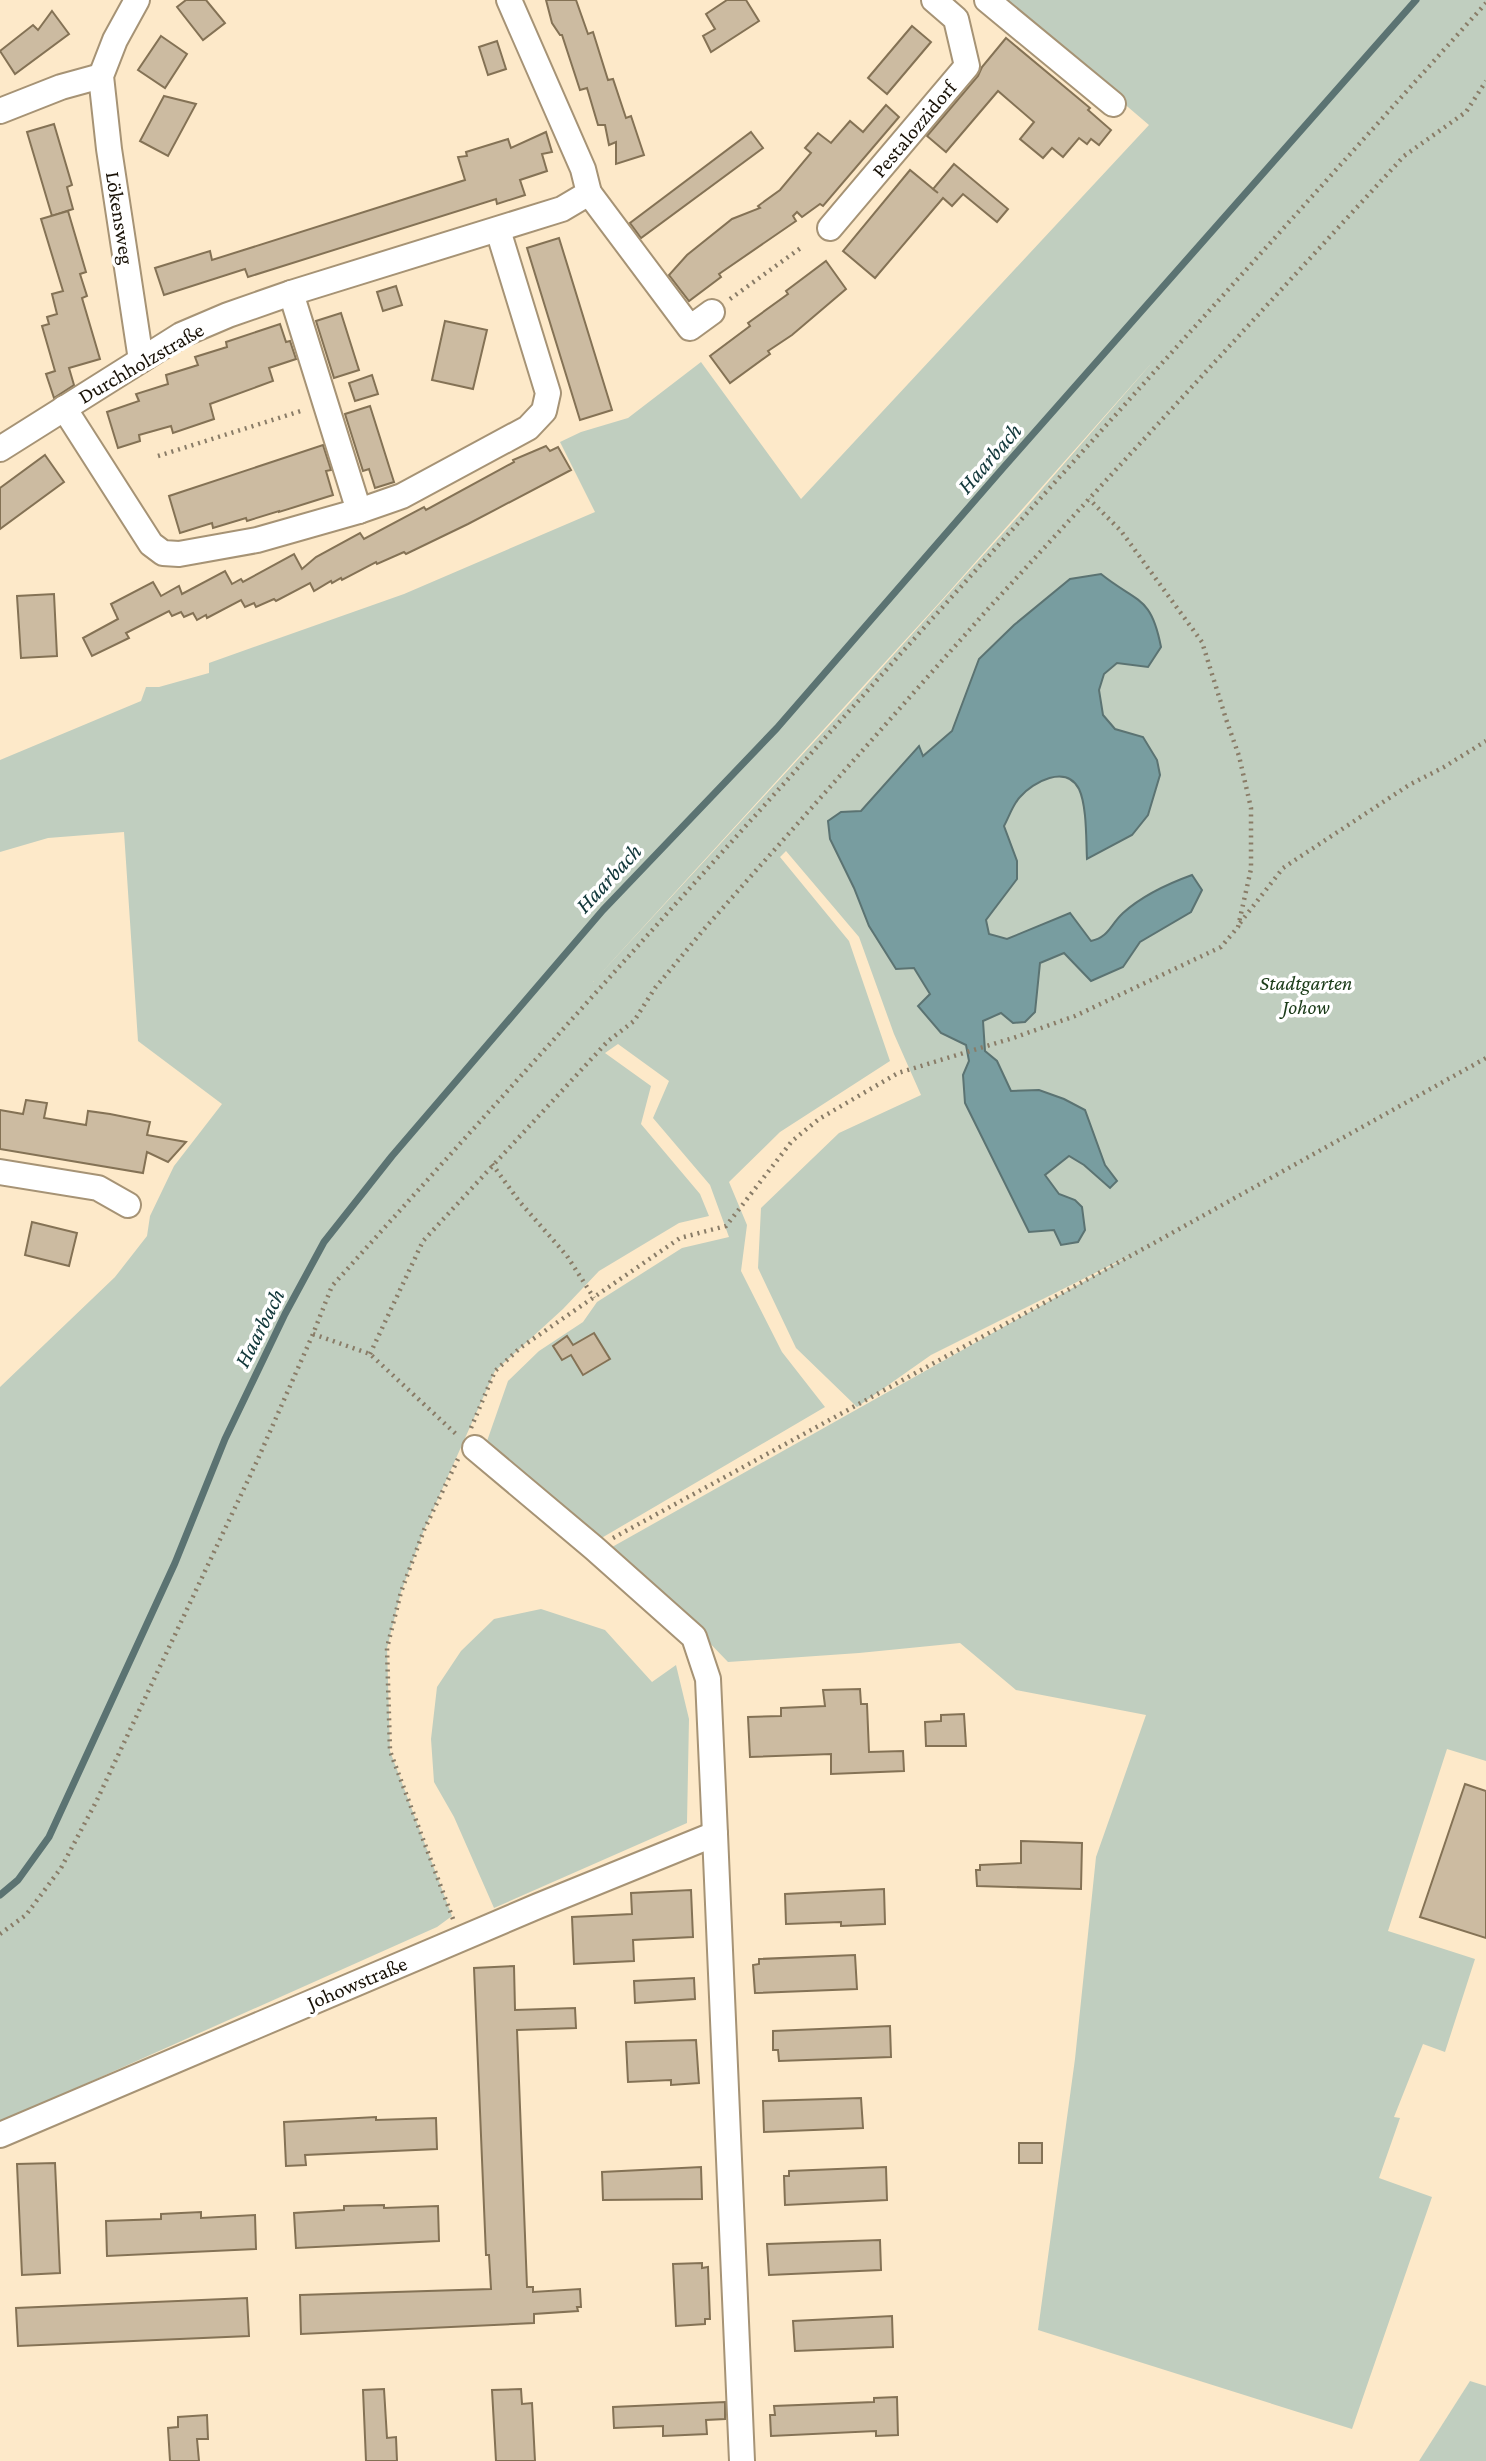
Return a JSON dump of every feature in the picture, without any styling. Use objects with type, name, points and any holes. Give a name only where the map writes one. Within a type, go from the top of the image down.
[{"type":"street","name":"Lökensweg","points":[[137,0],[115,40],[101,76],[109,149],[141,360]]},
{"type":"street","points":[[509,0],[583,169],[589,193],[690,328],[712,312]]},
{"type":"street","points":[[934,0],[956,19],[978,0]]},
{"type":"street","points":[[987,0],[1113,104]]},
{"type":"street","name":"Pestalozzidorf","points":[[830,228],[967,66],[956,19]]},
{"type":"street","points":[[0,111],[61,87],[101,76]]},
{"type":"street","name":"Durchholzstraße","points":[[0,449],[181,335],[290,293],[562,209],[589,193]]},
{"type":"street","points":[[64,408],[151,544],[163,553],[179,554],[257,540],[402,496],[528,428],[544,411],[548,393],[498,230]]},
{"type":"street","points":[[290,293],[359,511]]},
{"type":"street","points":[[0,1172],[98,1188],[128,1205]]},
{"type":"street","points":[[470,1445],[594,1548],[694,1637],[708,1679],[742,2461]]},
{"type":"street","name":"Johowstraße","points":[[0,2134],[550,1900],[715,1834]]},
{"type":"path","points":[[0,1934],[26,1915],[61,1868],[96,1802],[257,1461],[332,1286],[1486,3]]},
{"type":"path","points":[[370,1354],[423,1241],[608,1041],[634,1021],[655,988],[705,929],[978,620],[1404,156],[1466,112],[1486,81]]},
{"type":"path","points":[[712,312],[802,247]]},
{"type":"path","points":[[158,456],[326,403]]},
{"type":"path","points":[[1089,499],[1121,531],[1202,642],[1239,756],[1251,808],[1251,869],[1238,927]]},
{"type":"path","points":[[461,1940],[390,1751],[387,1648],[401,1592],[424,1530],[470,1445],[495,1371],[520,1348],[680,1238],[726,1226],[792,1141],[819,1119],[898,1073],[1074,1016],[1221,947],[1283,868],[1398,792],[1486,741]]},
{"type":"path","points":[[594,1548],[1486,1058]]},
{"type":"path","points":[[492,1164],[567,1256],[594,1298]]},
{"type":"path","points":[[313,1334],[370,1354],[470,1445]]},
{"type":"green space","name":"Stadtgarten Johow","points":[[1003,0],[1486,0],[1486,1761],[1447,1749],[1388,1931],[1475,1959],[1445,2052],[1423,2044],[1394,2117],[1400,2118],[1379,2178],[1432,2197],[1352,2429],[1038,2330],[1075,2059],[1096,1857],[1146,1715],[1016,1690],[960,1643],[728,1662],[700,1633],[605,1551],[1133,1254],[931,1355],[857,1407],[796,1348],[758,1268],[761,1208],[839,1133],[921,1095],[894,1034],[859,937],[786,851],[780,857],[849,941],[890,1061],[780,1132],[729,1182],[747,1225],[741,1271],[782,1352],[825,1407],[593,1543],[486,1444],[508,1381],[539,1351],[583,1322],[597,1302],[682,1248],[729,1237],[710,1185],[653,1118],[669,1081],[618,1044],[605,1053],[651,1086],[641,1124],[700,1194],[709,1216],[679,1223],[599,1271],[563,1309],[495,1371],[424,1530],[401,1592],[387,1648],[390,1751],[452,1916],[437,1927],[0,2122],[0,1387],[115,1277],[147,1236],[150,1216],[174,1166],[222,1104],[138,1041],[124,832],[48,838],[0,852],[0,760],[141,701],[146,687],[159,687],[209,673],[209,663],[404,594],[595,512],[560,442],[581,432],[628,418],[701,362],[801,499],[1149,125]],"holes":[[[1156,358],[1023,511],[860,692],[593,982],[940,602]]]},
{"type":"green space","points":[[541,1609],[605,1630],[652,1682],[676,1665],[689,1719],[687,1823],[494,1908],[454,1817],[434,1782],[431,1739],[437,1687],[461,1651],[494,1619]]},
{"type":"green space","points":[[1470,2381],[1486,2386],[1486,2461],[1419,2461]]},
{"type":"water","points":[[1101,574],[1147,609],[1157,630],[1161,647],[1148,667],[1117,663],[1104,674],[1099,690],[1103,715],[1115,729],[1143,737],[1157,760],[1160,775],[1148,815],[1132,835],[1087,859],[1082,796],[1073,782],[1066,778],[1050,778],[1026,791],[1013,807],[1004,826],[1017,861],[1017,879],[986,920],[989,934],[1007,939],[1070,913],[1091,941],[1106,934],[1131,907],[1164,886],[1192,875],[1202,890],[1191,912],[1140,942],[1123,967],[1091,981],[1064,953],[1040,963],[1035,1012],[1025,1022],[1013,1023],[1001,1013],[983,1021],[985,1051],[997,1061],[1011,1091],[1039,1090],[1085,1110],[1105,1165],[1117,1181],[1110,1188],[1084,1165],[1069,1156],[1045,1175],[1059,1194],[1075,1200],[1082,1207],[1085,1230],[1078,1242],[1061,1245],[1054,1230],[1029,1232],[965,1103],[963,1075],[969,1061],[966,1045],[941,1033],[918,1006],[930,994],[914,968],[896,969],[869,926],[830,839],[828,821],[841,812],[861,811],[919,746],[923,756],[952,731],[979,659],[1014,625],[1070,579]]},
{"type":"building","points":[[186,0],[206,0],[225,23],[203,40],[177,7]]},
{"type":"building","points":[[546,0],[576,0],[588,34],[593,32],[608,80],[613,79],[626,118],[631,116],[644,155],[616,164],[616,142],[609,145],[605,125],[598,125],[587,88],[580,90],[562,35],[552,23]]},
{"type":"building","points":[[727,0],[746,0],[759,21],[711,52],[703,36],[715,29],[706,14]]},
{"type":"building","points":[[52,11],[69,34],[15,74],[0,51],[33,25],[38,30]]},
{"type":"building","points":[[912,26],[931,42],[887,94],[868,78]]},
{"type":"building","points":[[161,36],[187,54],[165,88],[138,70]]},
{"type":"building","points":[[1006,38],[1090,108],[1088,110],[1111,130],[1099,145],[1091,139],[1087,144],[1079,138],[1063,157],[1052,148],[1043,158],[1020,139],[1034,122],[998,91],[946,152],[927,136]]},
{"type":"building","points":[[497,41],[506,69],[488,75],[479,47]]},
{"type":"building","points":[[164,96],[196,104],[168,156],[140,141]]},
{"type":"building","points":[[886,105],[899,117],[823,206],[820,204],[802,217],[797,212],[793,216],[796,221],[719,274],[721,277],[689,301],[669,275],[687,255],[732,219],[760,208],[758,206],[780,190],[811,153],[805,148],[818,133],[831,143],[850,121],[863,132]]},
{"type":"building","points":[[54,124],[72,185],[67,187],[73,209],[52,216],[27,132]]},
{"type":"building","points":[[546,132],[552,152],[542,154],[547,171],[520,180],[525,195],[497,204],[496,199],[248,277],[245,269],[164,295],[155,268],[210,251],[212,260],[465,180],[458,157],[467,156],[466,152],[508,139],[511,148]]},
{"type":"building","points":[[751,132],[763,148],[641,238],[630,223]]},
{"type":"building","points":[[954,164],[1008,209],[997,222],[963,194],[952,206],[943,198],[875,278],[843,251],[910,170],[933,189]]},
{"type":"building","points":[[68,211],[86,272],[80,274],[87,296],[82,298],[100,359],[69,368],[74,385],[54,398],[46,374],[55,371],[42,326],[49,324],[47,317],[57,314],[52,294],[63,291],[41,219]]},
{"type":"building","points":[[559,238],[612,410],[580,420],[527,248]]},
{"type":"building","points":[[826,261],[846,289],[792,335],[768,351],[770,354],[730,383],[710,356],[750,326],[748,323],[788,294],[786,291]]},
{"type":"building","points":[[396,286],[402,305],[383,311],[377,292]]},
{"type":"building","points":[[341,313],[359,370],[334,378],[316,321]]},
{"type":"building","points":[[445,321],[487,330],[473,389],[432,380]]},
{"type":"building","points":[[280,324],[296,359],[269,368],[273,381],[210,404],[214,419],[173,433],[171,426],[139,435],[140,441],[118,448],[107,412],[139,401],[136,394],[168,384],[166,375],[198,365],[195,357],[227,347],[226,342]]},
{"type":"building","points":[[372,375],[378,394],[355,401],[349,383]]},
{"type":"building","points":[[370,406],[394,482],[375,488],[369,469],[363,471],[345,414]]},
{"type":"building","points":[[323,445],[331,470],[326,471],[333,495],[247,521],[246,518],[213,528],[212,523],[180,533],[169,496]]},
{"type":"building","points":[[546,446],[550,451],[558,447],[571,470],[406,554],[404,552],[377,564],[376,562],[314,591],[310,583],[276,601],[274,599],[256,607],[254,603],[245,607],[241,600],[207,618],[206,615],[197,620],[193,613],[184,617],[181,612],[172,616],[169,611],[126,633],[129,638],[92,656],[83,638],[118,619],[111,604],[153,582],[161,596],[179,586],[182,594],[225,571],[232,584],[241,579],[243,582],[294,554],[302,569],[316,557],[360,533],[364,539],[424,507],[426,510],[514,462],[513,460]]},
{"type":"building","points":[[45,455],[64,482],[0,529],[0,488]]},
{"type":"building","points":[[54,594],[57,656],[21,658],[17,596]]},
{"type":"building","points":[[26,1100],[47,1103],[44,1118],[86,1125],[88,1111],[110,1114],[150,1122],[147,1135],[186,1142],[168,1162],[147,1152],[143,1173],[0,1149],[0,1110],[23,1114]]},
{"type":"building","points":[[32,1222],[77,1233],[69,1266],[25,1255]]},
{"type":"building","points":[[594,1333],[610,1359],[583,1375],[571,1355],[562,1360],[553,1346],[567,1336],[573,1345]]},
{"type":"building","points":[[860,1689],[861,1704],[867,1704],[869,1752],[903,1751],[904,1771],[831,1774],[831,1754],[750,1757],[748,1717],[781,1716],[781,1708],[825,1706],[823,1690]]},
{"type":"building","points":[[964,1714],[966,1746],[926,1746],[925,1722],[941,1721],[941,1715]]},
{"type":"building","points":[[1465,1784],[1486,1791],[1486,1938],[1420,1917]]},
{"type":"building","points":[[1021,1841],[1082,1843],[1081,1889],[977,1886],[976,1870],[980,1870],[980,1865],[1021,1863]]},
{"type":"building","points":[[884,1889],[885,1924],[786,1924],[785,1894]]},
{"type":"building","points":[[691,1890],[693,1937],[633,1940],[634,1961],[574,1964],[572,1917],[632,1914],[631,1893]]},
{"type":"building","points":[[855,1955],[857,1989],[755,1993],[753,1965],[759,1964],[759,1959]]},
{"type":"building","points":[[514,1966],[515,2010],[575,2008],[576,2028],[517,2030],[527,2287],[533,2287],[533,2292],[580,2289],[581,2307],[577,2307],[578,2311],[534,2314],[534,2323],[301,2334],[300,2295],[491,2289],[489,2255],[486,2255],[474,1968]]},
{"type":"building","points":[[694,1978],[695,1999],[635,2003],[634,1981]]},
{"type":"building","points":[[890,2026],[891,2057],[779,2061],[778,2050],[773,2050],[773,2031]]},
{"type":"building","points":[[696,2040],[699,2083],[671,2085],[671,2080],[628,2082],[626,2042]]},
{"type":"building","points":[[861,2098],[863,2128],[764,2132],[763,2101]]},
{"type":"building","points":[[376,2117],[376,2120],[436,2118],[437,2149],[305,2155],[306,2165],[286,2166],[284,2122]]},
{"type":"building","points":[[1019,2143],[1042,2143],[1042,2163],[1019,2163]]},
{"type":"building","points":[[55,2163],[60,2273],[22,2275],[17,2164]]},
{"type":"building","points":[[701,2167],[702,2199],[603,2200],[602,2172]]},
{"type":"building","points":[[886,2167],[887,2200],[785,2205],[784,2176],[789,2176],[789,2171]]},
{"type":"building","points":[[384,2205],[384,2208],[438,2206],[439,2241],[296,2248],[294,2213],[344,2210],[344,2206]]},
{"type":"building","points":[[201,2212],[201,2218],[255,2215],[256,2249],[107,2256],[106,2221],[161,2219],[161,2214]]},
{"type":"building","points":[[880,2240],[881,2270],[769,2275],[767,2244]]},
{"type":"building","points":[[702,2263],[702,2268],[708,2267],[710,2319],[705,2319],[705,2324],[676,2326],[673,2264]]},
{"type":"building","points":[[247,2298],[249,2336],[18,2346],[16,2308]]},
{"type":"building","points":[[892,2316],[893,2347],[795,2351],[793,2321]]},
{"type":"building","points":[[384,2389],[387,2438],[396,2437],[397,2461],[366,2461],[363,2390]]},
{"type":"building","points":[[521,2389],[522,2404],[532,2403],[535,2461],[496,2461],[492,2390]]},
{"type":"building","points":[[897,2397],[898,2435],[876,2436],[876,2431],[771,2436],[770,2415],[775,2415],[774,2406],[874,2402],[874,2398]]},
{"type":"building","points":[[725,2402],[725,2419],[706,2420],[707,2434],[663,2436],[663,2426],[614,2428],[613,2407]]},
{"type":"building","points":[[207,2415],[208,2439],[197,2439],[199,2461],[170,2461],[168,2428],[178,2427],[178,2417]]},
{"type":"waterway","name":"Haarbach","points":[[0,1895],[18,1880],[49,1837],[175,1563],[225,1439],[285,1314],[324,1242],[392,1156],[603,910],[777,728],[1416,0]]}]
